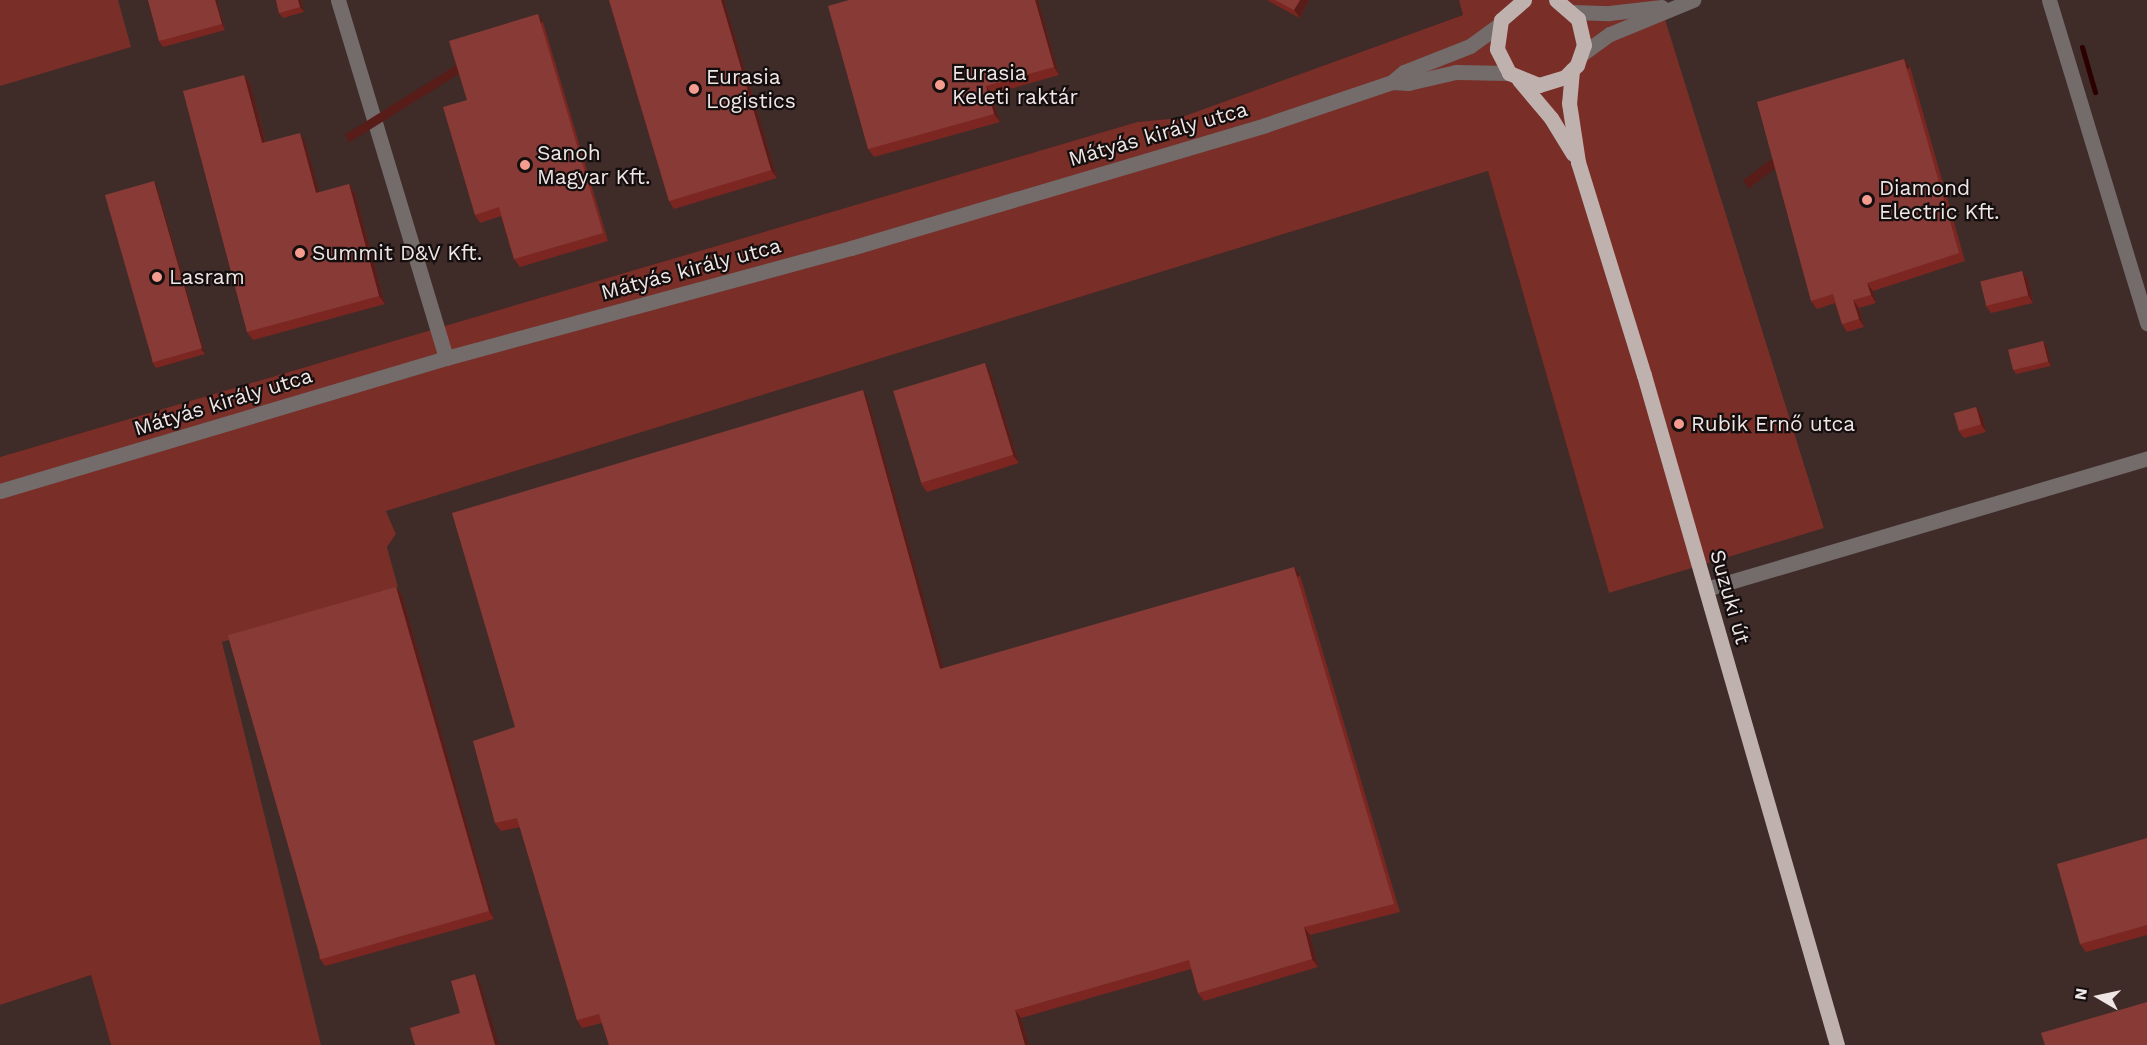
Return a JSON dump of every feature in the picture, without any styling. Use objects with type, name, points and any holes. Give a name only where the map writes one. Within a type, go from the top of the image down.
[{"type":"main road","points":[[1524,0],[1503,13],[1498,54],[1551,118],[1578,162]]},
{"type":"main road","points":[[1556,0],[1573,12],[1583,33],[1582,54],[1572,70],[1569,103],[1578,162]]},
{"type":"main road","points":[[1514,76],[1548,84],[1572,70]]},
{"type":"main road","name":"Suzuki út","points":[[1578,162],[1706,589],[1837,1045]]},
{"type":"street","points":[[338,0],[446,358]]},
{"type":"street","points":[[1582,54],[1610,34],[1693,0]]},
{"type":"street","points":[[2049,0],[2147,323]]},
{"type":"street","points":[[1573,12],[1609,13],[1677,5]]},
{"type":"street","name":"Mátyás király utca","points":[[0,491],[446,358],[851,248],[1265,125],[1392,82],[1404,72],[1470,46],[1503,13]]},
{"type":"street","name":"Mátyás király utca","points":[[1392,82],[1407,83],[1456,72],[1514,76]]},
{"type":"street","points":[[1706,589],[2147,458]]},
{"type":"shaded area","points":[[0,0],[1459,0],[1463,15],[1179,118],[1137,122],[0,457]]},
{"type":"shaded area","points":[[0,0],[118,0],[131,47],[0,86]]},
{"type":"shaded area","points":[[1459,0],[1659,0],[1824,528],[1609,593],[1488,171],[386,511],[396,534],[387,547],[398,587],[222,642],[321,1045],[111,1045],[91,975],[0,1005],[0,457],[1137,122],[1179,118],[1463,15]]},
{"type":"shaded area","points":[[1659,0],[2147,0],[2147,1045],[321,1045],[222,642],[398,587],[387,547],[396,534],[386,511],[1488,171],[1609,593],[1824,527]]},
{"type":"shaded area","points":[[91,975],[111,1045],[0,1045],[0,1005]]},
{"type":"building","points":[[148,0],[215,0],[222,24],[159,41]]},
{"type":"building","points":[[276,0],[298,0],[300,7],[279,13]]},
{"type":"building","name":"Eurasia Logistics","points":[[609,0],[721,0],[771,170],[669,201]]},
{"type":"building","name":"Eurasia Keleti raktár","points":[[849,0],[1035,0],[1054,67],[986,86],[994,114],[868,149],[828,6]]},
{"type":"building","points":[[1275,0],[1300,0],[1294,10]]},
{"type":"building","name":"Sanoh Magyar Kft.","points":[[538,14],[603,233],[514,259],[499,207],[475,215],[443,107],[467,100],[449,41]]},
{"type":"building","name":"Diamond Electric Kft.","points":[[1904,59],[1959,253],[1867,283],[1871,295],[1853,300],[1859,319],[1842,324],[1833,294],[1811,301],[1757,102]]},
{"type":"building","name":"Summit D&V Kft.","points":[[244,75],[262,143],[300,133],[316,193],[349,184],[379,296],[247,332],[183,91]]},
{"type":"building","name":"Lasram","points":[[154,181],[202,348],[153,362],[105,195]]},
{"type":"building","points":[[2022,271],[2028,295],[1986,306],[1980,281]]},
{"type":"building","points":[[2043,341],[2048,361],[2013,370],[2008,350]]},
{"type":"building","points":[[985,363],[1013,455],[921,483],[893,391]]},
{"type":"building","points":[[863,390],[940,669],[1294,567],[1394,904],[1304,927],[1312,959],[1198,993],[1189,960],[1015,1010],[1025,1045],[609,1045],[599,1014],[577,1020],[517,818],[495,823],[473,741],[515,727],[452,513]]},
{"type":"building","points":[[1976,407],[1981,424],[1959,431],[1954,413]]},
{"type":"building","points":[[396,587],[489,911],[321,959],[228,635]]},
{"type":"building","points":[[2147,838],[2147,925],[2080,944],[2057,864]]},
{"type":"building","points":[[475,974],[495,1045],[415,1045],[410,1028],[460,1013],[451,981]]},
{"type":"building","points":[[2147,1002],[2147,1045],[2045,1045],[2041,1033]]},
{"type":"waterway","points":[[2082,47],[2095,92]]},
{"type":"place","name":"Eurasia Keleti raktár","points":[[940,85]]},
{"type":"place","name":"Eurasia Logistics","points":[[694,89]]},
{"type":"place","name":"Sanoh Magyar Kft.","points":[[525,165]]},
{"type":"place","name":"Diamond Electric Kft.","points":[[1867,200]]},
{"type":"place","name":"Summit D&V Kft.","points":[[300,253]]},
{"type":"place","name":"Lasram","points":[[157,277]]},
{"type":"place","name":"Rubik Ernő utca","points":[[1679,424]]}]
